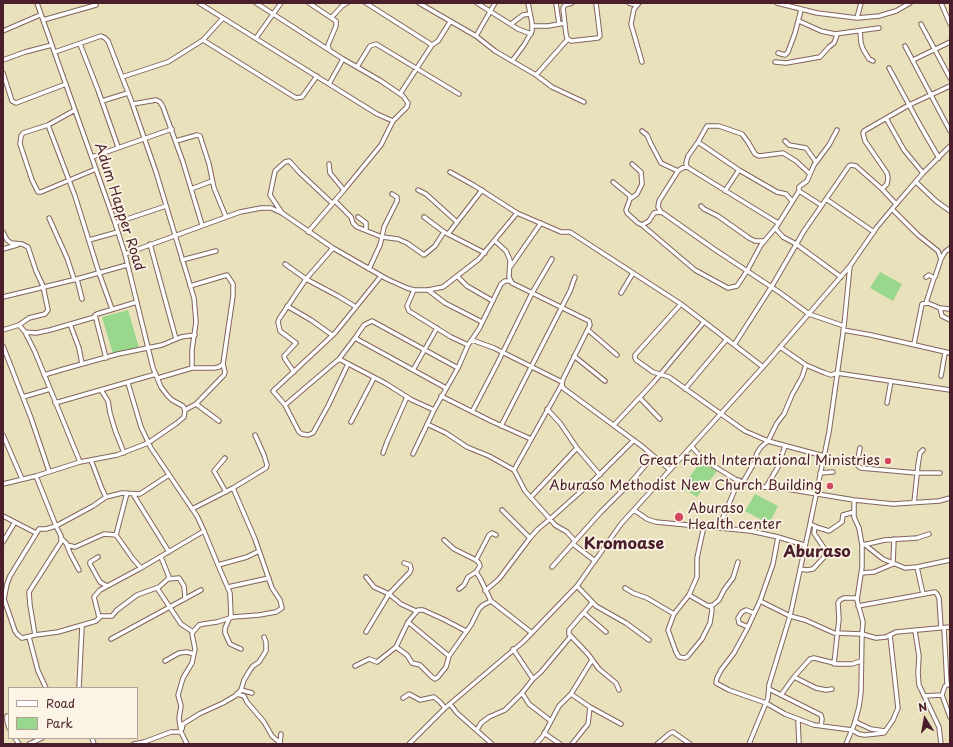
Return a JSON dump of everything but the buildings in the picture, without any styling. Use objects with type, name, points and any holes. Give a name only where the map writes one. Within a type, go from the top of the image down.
[{"type":"street","name":"Adum Happer Road","points":[[37,3],[118,232],[148,348],[157,376],[161,387],[169,397],[183,406],[185,410]]},
{"type":"street","points":[[199,3],[377,114],[393,121]]},
{"type":"street","points":[[256,3],[400,94],[408,102],[407,107],[393,121],[381,145],[308,232]]},
{"type":"street","points":[[256,38],[281,3]]},
{"type":"street","points":[[309,3],[332,17],[337,23],[328,44],[329,49]]},
{"type":"street","points":[[332,17],[342,6],[347,3]]},
{"type":"street","points":[[420,3],[476,36],[495,51],[536,75],[552,87],[584,102]]},
{"type":"street","points":[[478,3],[530,34]]},
{"type":"street","points":[[476,36],[495,3]]},
{"type":"street","points":[[512,61],[530,34],[533,26],[528,3]]},
{"type":"street","points":[[556,3],[560,24]]},
{"type":"street","points":[[568,39],[563,8],[566,4],[572,3]]},
{"type":"street","points":[[568,39],[571,41],[598,38],[600,36],[596,3]]},
{"type":"street","points":[[629,3],[637,4],[631,24],[642,62]]},
{"type":"street","points":[[777,3],[801,10],[857,18],[879,16],[910,3]]},
{"type":"street","points":[[857,18],[861,3]]},
{"type":"street","points":[[942,3],[950,24]]},
{"type":"street","points":[[369,4],[432,45]]},
{"type":"street","points":[[43,20],[96,5]]},
{"type":"street","points":[[778,53],[785,55],[788,52],[799,21],[801,10]]},
{"type":"street","points":[[511,24],[523,15],[530,14]]},
{"type":"street","points":[[3,31],[40,15]]},
{"type":"street","points":[[122,77],[168,62],[203,40],[223,18]]},
{"type":"street","points":[[799,21],[821,32],[837,35],[879,28]]},
{"type":"street","points":[[400,94],[416,68],[432,45],[438,41],[450,22]]},
{"type":"street","points":[[533,26],[565,23]]},
{"type":"street","points":[[921,24],[950,78]]},
{"type":"street","points":[[860,30],[863,49],[869,59],[873,61]]},
{"type":"street","points":[[775,62],[786,63],[820,57],[835,41],[837,35]]},
{"type":"street","points":[[55,52],[101,36],[105,38],[110,46],[133,104],[196,306],[192,368]]},
{"type":"street","points":[[536,75],[568,39]]},
{"type":"street","points":[[203,40],[296,98],[302,97],[317,76]]},
{"type":"street","points":[[913,60],[950,42]]},
{"type":"street","points":[[80,44],[118,147]]},
{"type":"street","points":[[357,67],[370,46],[376,44],[459,94]]},
{"type":"street","points":[[3,60],[52,45]]},
{"type":"street","points":[[905,46],[950,131]]},
{"type":"street","points":[[329,84],[343,59]]},
{"type":"street","points":[[889,68],[939,158]]},
{"type":"street","points":[[3,73],[12,101],[16,103],[66,84]]},
{"type":"street","points":[[882,189],[887,184],[887,173],[865,141],[863,133],[866,129],[909,104],[950,86]]},
{"type":"street","points":[[102,101],[128,93]]},
{"type":"street","points":[[133,104],[156,100],[160,102],[163,107],[176,141],[202,225]]},
{"type":"street","points":[[75,110],[48,125],[22,134],[20,139],[32,180],[38,192],[41,192],[96,169]]},
{"type":"street","points":[[886,118],[904,150],[924,173]]},
{"type":"street","points":[[48,125],[81,212],[99,273],[112,309]]},
{"type":"street","points":[[687,166],[686,163],[688,156],[707,126],[719,126],[742,134],[755,154],[759,156],[783,153],[796,161],[810,174]]},
{"type":"street","points":[[92,157],[172,129]]},
{"type":"street","points":[[632,164],[641,172],[642,184],[637,194],[630,199],[626,210],[627,213],[695,270],[728,288],[737,286],[764,241],[775,228],[799,191],[799,188],[807,181],[816,162],[829,145],[837,130]]},
{"type":"street","points":[[642,131],[648,135],[661,163],[678,171]]},
{"type":"street","points":[[176,141],[197,135],[200,136],[209,164],[212,181],[226,217]]},
{"type":"street","points":[[785,141],[789,145],[806,148],[816,162]]},
{"type":"street","points":[[698,142],[739,170],[777,192],[786,194],[792,201]]},
{"type":"street","points":[[409,744],[445,708],[532,633],[577,586],[621,524],[763,368],[850,266],[896,204],[950,146]]},
{"type":"street","points":[[282,213],[270,195],[275,171],[285,162],[291,163],[300,173],[351,217],[355,224],[382,237],[398,239],[407,243],[424,255],[435,246],[457,222],[482,190]]},
{"type":"street","points":[[328,164],[330,174],[344,190]]},
{"type":"street","points":[[734,345],[772,286],[796,244],[846,169],[851,165],[856,166],[882,189],[896,204]]},
{"type":"street","points":[[687,166],[678,171],[660,201],[658,207],[661,212],[747,271],[772,286],[809,314],[844,328],[950,353]]},
{"type":"street","points":[[687,166],[778,223]]},
{"type":"street","points":[[725,191],[736,177],[739,170]]},
{"type":"street","points":[[450,172],[482,190],[517,213],[562,232],[570,232],[681,304],[763,368]]},
{"type":"street","points":[[191,189],[212,181]]},
{"type":"street","points":[[613,182],[628,195],[630,199]]},
{"type":"street","points":[[916,182],[936,201],[950,211]]},
{"type":"street","points":[[418,190],[426,194],[457,222]]},
{"type":"street","points":[[799,191],[821,205]]},
{"type":"street","points":[[368,269],[378,249],[384,227],[397,201],[397,197],[392,194]]},
{"type":"street","points":[[826,199],[874,232]]},
{"type":"street","points":[[115,223],[166,206]]},
{"type":"street","points":[[701,206],[754,241],[764,241]]},
{"type":"street","points":[[124,254],[240,212],[261,208],[271,208],[282,213],[332,248],[381,276],[414,290],[428,290],[443,287],[485,253],[517,213]]},
{"type":"street","points":[[892,209],[918,235],[938,251],[945,252]]},
{"type":"street","points":[[642,225],[649,221],[654,213],[661,212]]},
{"type":"street","points":[[424,217],[446,233],[485,253]]},
{"type":"street","points":[[49,218],[76,279],[82,299]]},
{"type":"street","points":[[358,218],[366,223],[366,230]]},
{"type":"street","points":[[510,266],[541,223]]},
{"type":"street","points":[[775,228],[783,237],[796,244],[841,277]]},
{"type":"street","points":[[3,232],[7,240],[28,247],[36,271],[44,286],[48,311],[45,314],[25,320],[18,325],[3,330]]},
{"type":"street","points":[[89,240],[118,232]]},
{"type":"street","points":[[495,241],[508,255],[510,281]]},
{"type":"street","points":[[3,249],[19,244]]},
{"type":"street","points":[[150,244],[176,339]]},
{"type":"street","points":[[294,372],[284,357],[296,342],[280,331],[278,322],[306,279],[332,248]]},
{"type":"street","points":[[914,344],[921,306],[922,304],[926,303],[941,259],[945,252],[950,248]]},
{"type":"street","points":[[182,260],[216,251]]},
{"type":"street","points":[[938,251],[941,259]]},
{"type":"street","points":[[472,412],[532,293],[552,259]]},
{"type":"street","points":[[285,264],[306,279],[356,307]]},
{"type":"street","points":[[3,297],[127,265]]},
{"type":"street","points":[[750,744],[769,694],[779,648],[790,616],[804,545],[810,524],[829,432],[844,328],[850,266]]},
{"type":"street","points":[[621,292],[633,273]]},
{"type":"street","points":[[3,484],[22,478],[36,476],[49,470],[80,462],[124,453],[148,443],[184,417],[185,410],[196,404],[224,375],[225,372],[223,364],[233,296],[233,284],[228,275],[190,286]]},
{"type":"street","points":[[926,276],[929,275],[934,278]]},
{"type":"street","points":[[348,364],[313,433],[310,435],[305,435],[299,432],[285,405],[274,391],[332,335],[381,276]]},
{"type":"street","points":[[457,276],[467,286],[493,301]]},
{"type":"street","points":[[501,426],[560,307],[570,291],[575,277]]},
{"type":"street","points":[[413,454],[441,396],[458,368],[468,345],[482,322],[501,284],[505,281],[510,281],[589,321],[590,323],[562,383],[514,470]]},
{"type":"street","points":[[414,290],[408,302],[407,309],[422,320],[468,345]]},
{"type":"street","points":[[428,290],[445,303],[482,322]]},
{"type":"street","points":[[25,332],[36,333],[70,324],[137,302]]},
{"type":"street","points":[[926,303],[940,308],[950,309]]},
{"type":"street","points":[[681,304],[635,355],[636,360],[649,370],[669,377],[722,414],[739,428],[768,441],[824,456]]},
{"type":"street","points":[[287,306],[311,320],[332,335]]},
{"type":"street","points":[[940,308],[942,316],[950,320]]},
{"type":"street","points":[[95,317],[101,334],[106,358]]},
{"type":"street","points":[[285,405],[340,359],[364,325],[372,321],[458,368]]},
{"type":"street","points":[[614,425],[661,374],[704,322]]},
{"type":"street","points":[[70,324],[79,348],[82,364]]},
{"type":"street","points":[[18,325],[25,332],[36,352],[55,403],[80,462]]},
{"type":"street","points":[[413,370],[437,328]]},
{"type":"street","points":[[588,330],[617,355]]},
{"type":"street","points":[[44,375],[82,364],[162,345],[176,339],[194,335]]},
{"type":"street","points":[[355,338],[446,388]]},
{"type":"street","points":[[685,389],[726,339]]},
{"type":"street","points":[[472,340],[532,366],[562,383],[566,390],[634,440],[670,470]]},
{"type":"street","points":[[3,346],[49,470]]},
{"type":"street","points":[[780,347],[806,365],[826,373],[837,373],[950,390]]},
{"type":"street","points":[[941,376],[945,353]]},
{"type":"street","points":[[574,356],[605,381]]},
{"type":"street","points":[[340,359],[434,410]]},
{"type":"street","points":[[55,403],[157,376],[192,368],[219,368],[223,364]]},
{"type":"street","points":[[719,527],[741,481],[754,463],[757,453],[768,441],[784,414],[802,377],[806,365]]},
{"type":"street","points":[[351,422],[374,378]]},
{"type":"street","points":[[887,403],[891,381]]},
{"type":"street","points":[[128,383],[148,443],[153,453],[192,509],[204,531],[228,587],[231,598],[230,618],[225,630],[226,637],[230,644],[241,649]]},
{"type":"street","points":[[23,397],[50,389]]},
{"type":"street","points":[[101,390],[108,401],[115,430],[124,453]]},
{"type":"street","points":[[441,396],[501,426],[531,438]]},
{"type":"street","points":[[383,453],[408,397]]},
{"type":"street","points":[[640,398],[660,419]]},
{"type":"street","points":[[196,404],[219,421]]},
{"type":"street","points":[[547,409],[560,423],[600,475]]},
{"type":"street","points":[[428,424],[514,470],[521,485],[550,519],[567,532],[574,542],[595,561]]},
{"type":"street","points":[[3,435],[22,478]]},
{"type":"street","points":[[192,509],[226,492],[267,467],[261,448],[254,435]]},
{"type":"street","points":[[485,591],[499,579],[538,529],[600,475],[634,440]]},
{"type":"street","points":[[766,487],[778,468],[785,446]]},
{"type":"street","points":[[692,447],[704,460],[751,486],[892,504],[914,503],[950,498]]},
{"type":"street","points":[[531,497],[578,448]]},
{"type":"street","points":[[860,448],[857,463],[860,468],[917,473],[940,473]]},
{"type":"street","points":[[914,503],[920,453],[923,450]]},
{"type":"street","points":[[552,567],[632,481],[653,456]]},
{"type":"street","points":[[225,458],[214,471],[226,492]]},
{"type":"street","points":[[91,460],[106,497]]},
{"type":"street","points":[[820,472],[833,472]]},
{"type":"street","points":[[169,475],[144,492],[133,494],[122,493],[106,497],[93,506],[56,526],[46,529],[38,529],[10,576],[4,592],[4,599],[8,613],[18,635],[22,638],[58,632],[96,621],[99,617],[112,616],[117,610],[137,595],[156,588],[168,579],[179,578],[184,586],[185,599]]},
{"type":"street","points":[[36,476],[56,526],[79,570]]},
{"type":"street","points":[[187,744],[181,732],[179,718],[181,706],[178,695],[183,678],[191,666],[194,654],[193,632],[199,625],[230,618],[259,615],[281,610],[282,608],[280,600],[272,588],[259,551],[233,488]]},
{"type":"street","points":[[116,535],[128,493]]},
{"type":"street","points":[[133,494],[169,552]]},
{"type":"street","points":[[846,744],[852,730],[861,699],[863,616],[858,606],[857,598],[861,574],[863,544],[854,512],[854,500]]},
{"type":"street","points":[[502,510],[530,538]]},
{"type":"street","points":[[634,510],[647,519],[656,522],[751,531],[804,545]]},
{"type":"street","points":[[810,524],[829,531],[842,522],[843,515],[854,512]]},
{"type":"street","points":[[3,516],[36,533]]},
{"type":"street","points":[[3,542],[15,522]]},
{"type":"street","points":[[704,526],[697,558],[698,574],[688,595],[674,614],[668,632],[677,655],[685,658],[692,653],[708,629],[712,610],[711,606]]},
{"type":"street","points":[[800,569],[807,570],[813,568],[826,555],[826,551],[814,533],[816,527]]},
{"type":"street","points":[[99,617],[94,597],[100,590],[161,557],[204,531]]},
{"type":"street","points":[[67,545],[75,547],[104,534],[116,535],[141,568]]},
{"type":"street","points":[[863,544],[885,540],[917,538],[929,534]]},
{"type":"street","points":[[476,560],[489,535],[496,535]]},
{"type":"street","points":[[778,537],[773,564],[760,601],[732,657],[716,678],[716,683],[729,690],[766,703],[798,720],[821,726],[852,730],[859,734],[865,735],[884,733],[893,720],[898,708],[890,635]]},
{"type":"street","points":[[36,635],[30,606],[29,592],[58,548],[62,538]]},
{"type":"street","points":[[893,564],[894,539]]},
{"type":"street","points":[[444,540],[454,549],[476,560],[480,566],[459,589]]},
{"type":"street","points":[[863,544],[883,559],[905,568],[950,560]]},
{"type":"street","points":[[218,565],[247,557],[259,551]]},
{"type":"street","points":[[98,557],[90,562],[90,564],[100,582],[107,586]]},
{"type":"street","points":[[161,557],[169,577],[168,579]]},
{"type":"street","points":[[711,606],[719,600],[733,578],[738,562]]},
{"type":"street","points":[[366,632],[389,594],[410,572],[410,566],[404,564]]},
{"type":"street","points":[[861,574],[874,572],[893,564]]},
{"type":"street","points":[[917,567],[923,594]]},
{"type":"street","points":[[476,572],[491,601],[532,633]]},
{"type":"street","points":[[366,577],[371,584],[389,594],[401,604],[416,611]]},
{"type":"street","points":[[228,587],[269,578]]},
{"type":"street","points":[[577,586],[592,603],[626,623],[649,640]]},
{"type":"street","points":[[156,588],[181,624],[193,632]]},
{"type":"street","points":[[625,588],[633,593],[647,598],[674,614]]},
{"type":"street","points":[[111,638],[201,590]]},
{"type":"street","points":[[858,606],[934,592],[937,594],[948,684],[942,696],[950,717]]},
{"type":"street","points":[[688,595],[704,604],[711,606]]},
{"type":"street","points":[[834,664],[839,619],[838,603],[844,598],[857,598]]},
{"type":"street","points":[[396,647],[407,655],[412,663],[418,664],[433,678],[438,677],[446,667],[449,656],[479,609],[491,601]]},
{"type":"street","points":[[760,601],[790,616],[838,633],[862,634],[876,638],[896,632],[950,628]]},
{"type":"street","points":[[592,603],[569,630],[571,636],[602,672],[616,683],[619,690]]},
{"type":"street","points":[[355,666],[369,659],[377,662],[383,659],[396,647],[408,622],[416,611],[420,609],[466,631]]},
{"type":"street","points":[[748,627],[739,623],[738,618],[742,612],[746,610],[754,613]]},
{"type":"street","points":[[3,612],[8,613]]},
{"type":"street","points":[[584,612],[606,632]]},
{"type":"street","points":[[408,622],[449,656]]},
{"type":"street","points":[[79,687],[82,626]]},
{"type":"street","points":[[915,631],[919,656],[919,684],[939,727],[942,744]]},
{"type":"street","points":[[476,730],[481,723],[489,717],[505,710],[541,672],[571,636]]},
{"type":"street","points":[[29,637],[38,671],[46,687]]},
{"type":"street","points":[[181,732],[183,724],[199,714],[223,703],[241,690],[244,680],[250,670],[259,662],[266,651],[266,642],[264,637]]},
{"type":"street","points":[[513,650],[533,679]]},
{"type":"street","points":[[165,661],[179,653],[185,652],[194,654]]},
{"type":"street","points":[[782,695],[794,677],[810,659],[814,658],[834,664],[852,664],[861,661]]},
{"type":"street","points":[[536,744],[559,706],[571,694],[592,660]]},
{"type":"street","points":[[794,677],[816,688],[826,690],[832,689]]},
{"type":"street","points":[[769,689],[821,715],[821,726]]},
{"type":"street","points":[[241,690],[252,693]]},
{"type":"street","points":[[522,693],[529,704],[551,721]]},
{"type":"street","points":[[237,694],[244,696],[247,702],[264,722],[272,736],[280,744]]},
{"type":"street","points":[[403,698],[409,694],[420,700],[434,697],[445,708]]},
{"type":"street","points":[[571,694],[590,707],[621,724]]},
{"type":"street","points":[[924,696],[942,696]]},
{"type":"street","points":[[450,704],[492,744]]},
{"type":"street","points":[[572,744],[588,724],[590,707]]},
{"type":"street","points":[[7,716],[8,724]]},
{"type":"street","points":[[798,720],[799,744]]},
{"type":"street","points":[[855,720],[871,729],[886,731]]},
{"type":"street","points":[[134,744],[171,732],[181,732]]},
{"type":"street","points":[[657,744],[673,732],[690,744]]},
{"type":"street","points":[[544,733],[560,744]]},
{"type":"street","points":[[280,744],[281,734]]},
{"type":"street","points":[[29,744],[40,739]]},
{"type":"green space","points":[[880,272],[902,284],[893,301],[870,288]]},
{"type":"green space","points":[[128,310],[139,348],[113,354],[102,317]]},
{"type":"green space","points":[[700,462],[717,471],[697,497],[682,488]]},
{"type":"green space","points":[[755,494],[778,506],[769,524],[745,511]]},
{"type":"place","name":"Great Faith International Ministries","points":[[888,461]]},
{"type":"place","name":"Aburaso Methodist New Church Building","points":[[830,486]]},
{"type":"place","name":"Aburaso Health center","points":[[679,517]]},
{"type":"district","name":"Kromoase","points":[[624,545]]},
{"type":"district","name":"Aburaso","points":[[817,553]]}]
